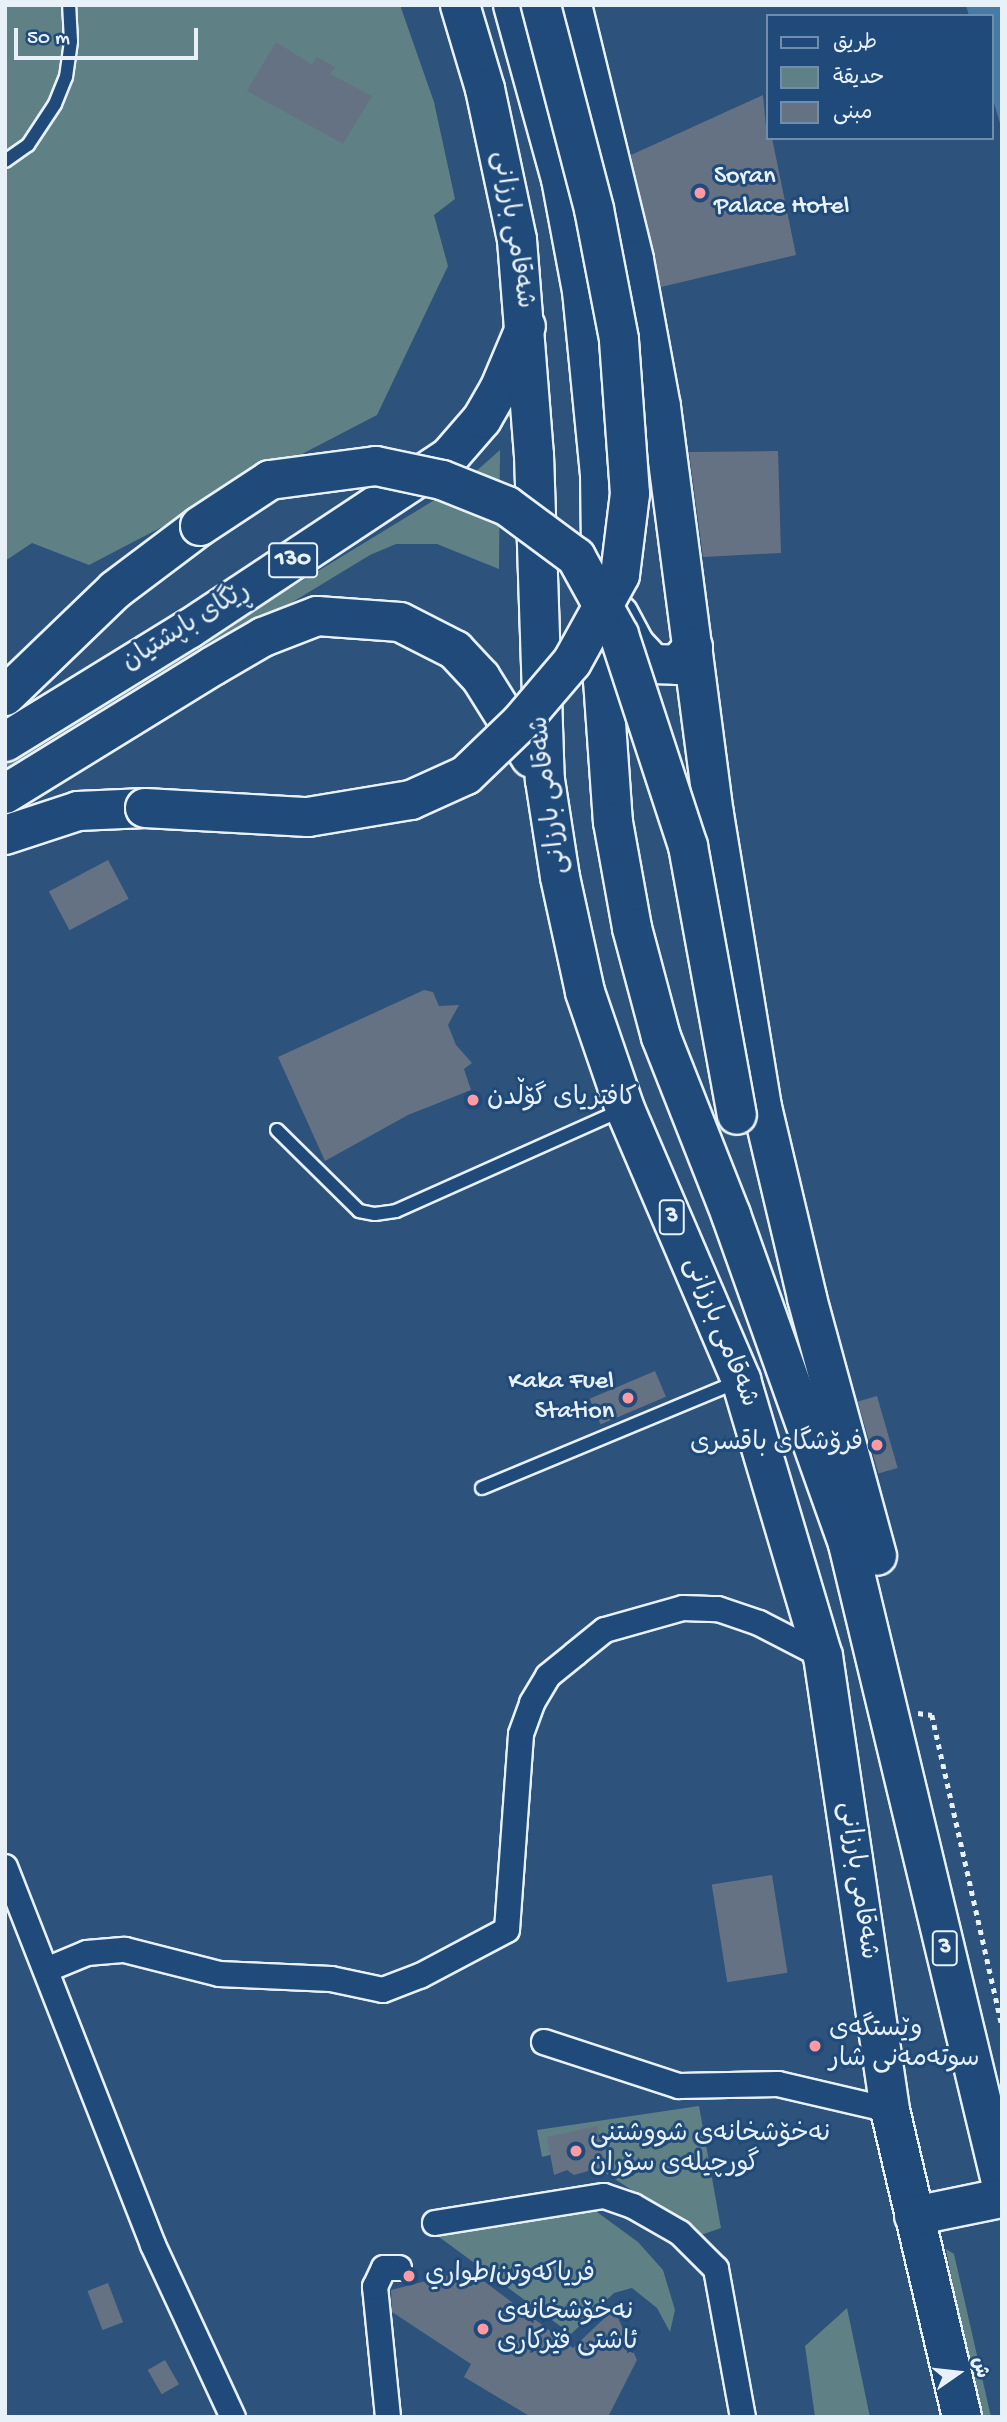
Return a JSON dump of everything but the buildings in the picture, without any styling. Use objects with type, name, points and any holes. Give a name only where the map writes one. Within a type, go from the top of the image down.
[{"type":"main road","name":"شەقامی بارزانی","points":[[460,5],[505,172],[526,326],[545,780],[585,992],[625,1109],[741,1380],[823,1656],[890,2110],[962,2417]]},
{"type":"main road","name":"شەقامی بارزانی","points":[[513,5],[561,179],[582,291],[600,473],[603,680],[613,822],[632,928],[661,1037],[731,1215],[848,1544],[1002,2186]]},
{"type":"main road","points":[[5,835],[78,811],[145,808],[308,817],[411,800],[466,775],[520,723],[572,662],[620,575],[631,494],[619,339],[594,209],[541,5]]},
{"type":"main road","points":[[572,5],[634,260],[661,407],[722,866],[772,1157],[880,1567],[885,1606],[877,1665]]},
{"type":"main road","name":"ڕێگای باپشتیان","points":[[5,742],[201,621],[450,456],[482,419],[499,390],[526,326]]},
{"type":"main road","points":[[5,696],[115,590],[200,526],[270,481],[376,466],[442,480],[507,506],[576,557],[619,635],[688,846],[737,1115],[848,1544]]},
{"type":"main road","points":[[601,542],[622,623],[653,664],[685,691],[704,728]]},
{"type":"main road","name":"ڕێگای باپشتیان","points":[[5,794],[262,637],[317,616],[400,622],[455,650],[481,678],[545,780]]},
{"type":"main road","points":[[653,664],[677,665],[693,647]]},
{"type":"main road","points":[[914,2216],[1002,2198]]},
{"type":"street","points":[[46,1970],[87,1953],[125,1950],[219,1974],[331,1979],[383,1990],[420,1976],[507,1930],[521,1734],[531,1703],[548,1676],[605,1629],[683,1608],[718,1609],[759,1623],[823,1656]]},
{"type":"street","points":[[5,1867],[153,2245],[233,2417]]},
{"type":"street","points":[[544,2042],[680,2086],[778,2084],[890,2110]]},
{"type":"street","points":[[435,2223],[604,2196],[633,2206],[680,2233],[716,2269],[743,2417]]},
{"type":"street","points":[[388,2417],[375,2287],[384,2268],[399,2268]]},
{"type":"lane","points":[[5,161],[28,145],[58,95],[71,41],[69,5]]},
{"type":"lane","points":[[277,1130],[359,1211],[375,1214],[396,1210],[625,1109]]},
{"type":"lane","points":[[482,1488],[741,1380]]},
{"type":"path","points":[[888,1710],[932,1715],[1002,2025]]},
{"type":"green space","points":[[5,5],[400,5],[434,102],[455,199],[434,215],[448,266],[377,415],[89,565],[32,543],[5,561]]},
{"type":"green space","points":[[500,450],[499,569],[437,544],[396,544],[370,555],[5,777],[5,762],[464,482]]},
{"type":"green space","points":[[699,2106],[721,2228],[701,2235],[570,2150],[542,2157],[537,2130]]},
{"type":"green space","points":[[586,2204],[638,2242],[663,2270],[675,2310],[670,2332],[657,2308],[632,2288],[614,2293],[571,2334],[435,2234]]},
{"type":"green space","points":[[946,2249],[954,2254],[991,2417],[976,2417]]},
{"type":"green space","points":[[847,2308],[870,2417],[815,2417],[805,2346]]},
{"type":"water","points":[[966,5],[1002,5],[1002,130],[993,100],[993,14],[968,14]]},
{"type":"place","name":"Soran Palace Hotel","points":[[700,193]]},
{"type":"place","name":"کافتریای گۆڵدن","points":[[473,1100]]},
{"type":"place","name":"Kaka Fuel Station","points":[[628,1398]]},
{"type":"place","name":"فرۆشگای باقسری","points":[[877,1445]]},
{"type":"place","name":"وێستگەی سوتەمەنی شار","points":[[815,2046]]},
{"type":"place","name":"نەخۆشخانەی شووشتنی گورچیلەی سۆران","points":[[576,2151]]},
{"type":"place","name":"فریاکەوتن/طواري","points":[[409,2276]]},
{"type":"place","name":"نەخۆشخانەی ئاشتی فێرکاری","points":[[483,2329]]}]
